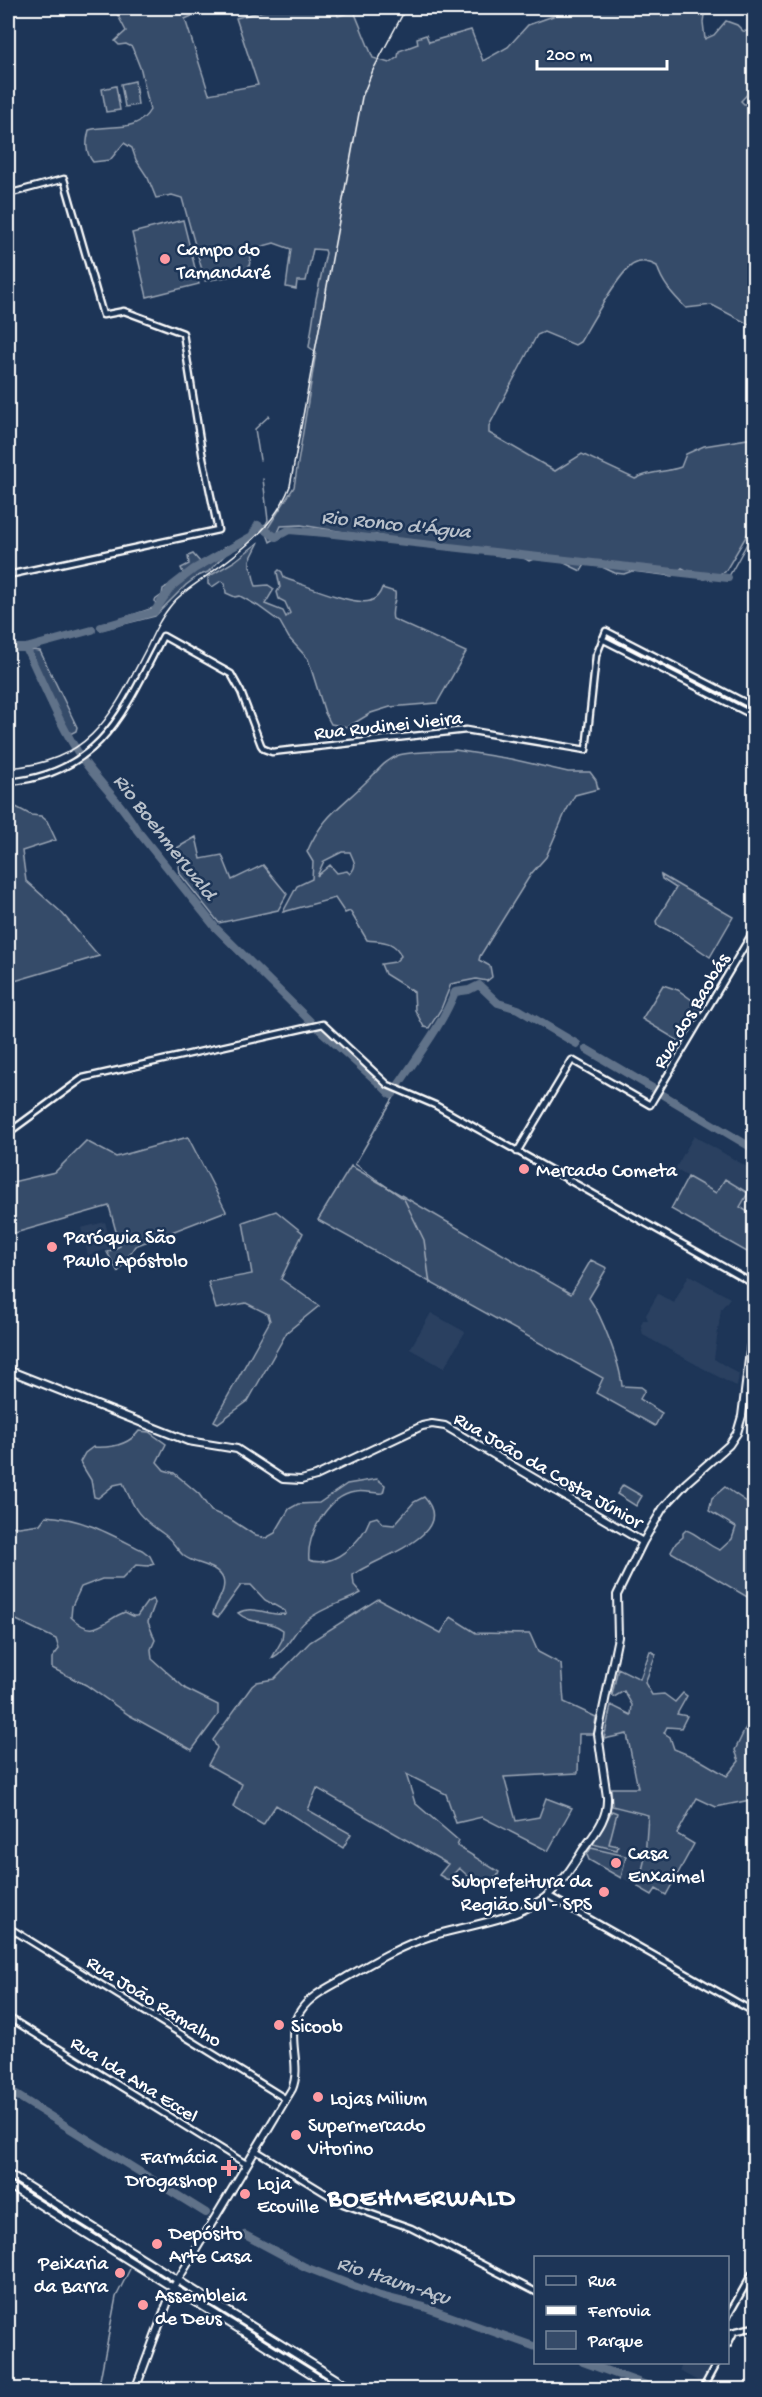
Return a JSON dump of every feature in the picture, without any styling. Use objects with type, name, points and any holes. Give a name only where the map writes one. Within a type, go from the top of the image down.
[{"type":"main road","points":[[135,2390],[177,2280],[295,2081],[293,2026],[300,2011],[310,2001],[375,1961],[405,1946],[434,1935],[504,1916],[525,1908],[547,1895],[572,1867],[605,1815],[607,1797],[598,1749],[599,1725],[617,1643],[618,1595],[643,1542],[669,1501],[729,1445],[737,1433],[742,1416],[754,1319]]},
{"type":"main road","name":"Rua João da Costa Júnior","points":[[8,1370],[188,1441],[237,1449],[276,1476],[288,1480],[316,1476],[422,1426],[432,1424],[445,1426],[643,1542]]},
{"type":"main road","points":[[8,2174],[354,2390]]},
{"type":"main road","points":[[8,2185],[337,2390]]},
{"type":"street","points":[[8,194],[64,179],[103,315],[123,311],[183,333],[202,453],[218,530],[8,575]]},
{"type":"street","points":[[754,707],[606,631],[602,639],[754,716]]},
{"type":"street","name":"Rua Rudinei Vieira","points":[[8,782],[47,773],[80,757],[104,738],[122,716],[163,636],[231,674],[241,692],[264,749],[272,752],[466,730],[586,750],[596,656],[602,639]]},
{"type":"street","points":[[708,693],[712,685]]},
{"type":"street","name":"Rua dos Baobás","points":[[517,1152],[572,1060],[650,1105],[754,930]]},
{"type":"street","points":[[8,1132],[83,1078],[323,1024],[388,1085],[435,1105],[754,1284]]},
{"type":"street","points":[[547,1895],[754,2012]]},
{"type":"street","name":"Rua João Ramalho","points":[[8,1927],[286,2099]]},
{"type":"street","name":"Rua Ida Ana Eccel","points":[[8,2018],[246,2164]]},
{"type":"street","points":[[255,2150],[343,2204],[411,2228],[534,2291]]},
{"type":"street","points":[[729,2314],[754,2270]]},
{"type":"street","points":[[729,2333],[754,2327]]},
{"type":"street","points":[[729,2342],[734,2332]]},
{"type":"street","points":[[702,2390],[716,2364]]},
{"type":"shaded area","points":[[694,1136],[754,1171],[754,1216],[675,1169]]},
{"type":"shaded area","points":[[105,1222],[112,1248],[88,1255],[81,1228]]},
{"type":"shaded area","points":[[689,1275],[730,1298],[721,1309],[714,1359],[739,1374],[737,1387],[643,1335],[641,1325],[643,1320],[648,1320],[646,1315],[658,1294],[674,1303]]},
{"type":"shaded area","points":[[431,1313],[465,1332],[444,1368],[410,1349]]},
{"type":"shaded area","points":[[612,1806],[649,1815],[645,1858],[638,1887],[587,1857],[609,1819]]},
{"type":"shaded area","points":[[682,2364],[712,2364],[702,2383],[679,2371]]},
{"type":"green space","points":[[114,8],[210,8],[185,19],[209,94],[258,85],[236,18],[274,8],[335,8],[338,16],[354,11],[373,58],[389,63],[398,57],[399,51],[418,44],[417,38],[426,35],[429,42],[471,30],[483,61],[508,47],[528,25],[569,8],[705,8],[703,22],[705,39],[714,35],[726,21],[737,25],[743,31],[754,32],[754,87],[741,101],[744,104],[754,104],[754,327],[712,305],[686,308],[668,288],[657,266],[646,262],[634,264],[613,287],[580,342],[575,345],[544,332],[537,335],[489,426],[489,433],[555,471],[582,454],[635,479],[646,474],[681,467],[686,454],[704,446],[754,438],[754,523],[725,572],[704,579],[682,568],[672,576],[632,571],[624,574],[586,563],[581,571],[556,559],[547,561],[539,557],[529,561],[522,557],[452,550],[444,546],[411,543],[376,535],[369,536],[301,525],[281,526],[275,539],[270,542],[266,531],[294,487],[316,352],[309,347],[326,253],[325,250],[313,249],[306,281],[297,281],[296,289],[286,287],[291,249],[274,243],[252,249],[248,273],[205,281],[182,198],[172,195],[156,198],[132,148],[124,143],[110,160],[93,162],[87,147],[89,130],[131,125],[145,117],[150,110],[141,70],[132,47],[126,44],[119,45],[115,41],[126,31]]},
{"type":"green space","points":[[135,81],[138,105],[125,107],[121,84]]},
{"type":"green space","points":[[116,86],[120,110],[106,112],[102,89]]},
{"type":"green space","name":"Campo do Tamandaré","points":[[183,220],[199,284],[147,297],[132,233]]},
{"type":"green space","points":[[259,542],[250,560],[255,584],[256,586],[268,585],[274,589],[265,604],[283,611],[286,617],[290,613],[285,602],[279,599],[277,592],[280,587],[277,572],[279,570],[284,578],[328,594],[362,602],[370,601],[378,596],[382,588],[395,592],[393,619],[466,652],[437,703],[390,707],[371,713],[348,727],[331,724],[325,713],[308,659],[289,638],[280,622],[240,596],[235,597],[226,593],[225,583],[221,581],[212,587],[208,584],[208,577],[235,561]]},
{"type":"green space","points":[[226,546],[229,547],[228,552],[208,572],[186,585],[155,616],[104,629],[105,624],[156,607],[155,600],[162,595],[163,589],[184,575],[181,568],[189,564],[188,556],[193,554],[200,562],[207,560]]},
{"type":"green space","points":[[32,650],[40,651],[77,727],[76,731],[66,736],[29,659]]},
{"type":"green space","points":[[455,750],[511,759],[568,772],[590,772],[596,780],[598,789],[575,795],[546,857],[531,874],[480,956],[479,960],[490,966],[492,977],[487,981],[476,979],[451,984],[441,1009],[429,1028],[424,1027],[415,1010],[414,992],[385,974],[381,964],[395,962],[401,956],[398,951],[391,944],[367,940],[350,911],[345,913],[335,898],[283,912],[297,886],[312,879],[313,862],[307,852],[319,829],[382,766],[399,755]],"holes":[[[342,852],[350,852],[355,866],[350,874],[347,871],[337,873],[330,865],[317,876],[324,861]]]},
{"type":"green space","points":[[8,799],[14,806],[31,815],[41,816],[47,821],[56,840],[22,851],[26,881],[61,912],[99,956],[8,983]]},
{"type":"green space","points":[[196,837],[201,859],[222,855],[232,880],[263,865],[287,894],[278,910],[219,923],[180,874],[177,848]]},
{"type":"green space","points":[[661,875],[733,917],[710,957],[676,934],[657,925],[656,921],[676,888],[662,879]]},
{"type":"green space","points":[[663,985],[678,990],[703,1008],[682,1043],[642,1019]]},
{"type":"green space","points":[[188,1137],[226,1211],[135,1246],[118,1272],[107,1252],[120,1246],[109,1206],[8,1235],[8,1183],[55,1172],[86,1141],[116,1157]]},
{"type":"green space","points":[[351,1166],[571,1294],[591,1260],[607,1268],[589,1298],[610,1340],[622,1386],[641,1387],[645,1390],[640,1399],[662,1413],[655,1426],[596,1393],[603,1378],[318,1220]]},
{"type":"green space","points":[[688,1177],[716,1193],[725,1179],[748,1193],[740,1207],[754,1216],[754,1256],[671,1209]]},
{"type":"green space","points":[[276,1211],[303,1233],[281,1279],[319,1306],[287,1332],[248,1401],[218,1423],[214,1421],[270,1321],[268,1314],[246,1303],[216,1309],[208,1282],[252,1274],[243,1222]]},
{"type":"green space","points":[[139,1431],[149,1432],[166,1444],[157,1462],[164,1470],[174,1473],[199,1494],[211,1511],[230,1519],[256,1536],[266,1538],[275,1533],[289,1509],[298,1504],[319,1503],[347,1484],[377,1479],[385,1485],[383,1493],[355,1492],[336,1501],[321,1518],[315,1529],[311,1539],[309,1560],[318,1562],[337,1557],[361,1536],[370,1519],[377,1517],[384,1524],[394,1525],[414,1502],[424,1497],[432,1511],[431,1523],[423,1534],[410,1544],[353,1575],[354,1585],[361,1593],[307,1620],[283,1650],[272,1658],[282,1640],[283,1630],[271,1624],[243,1617],[238,1613],[256,1610],[286,1614],[285,1611],[265,1600],[251,1585],[241,1585],[218,1617],[213,1614],[224,1583],[216,1570],[184,1556],[168,1537],[143,1518],[135,1508],[123,1483],[114,1485],[98,1498],[94,1497],[91,1480],[80,1462],[85,1453],[93,1447],[124,1443]]},
{"type":"green space","points":[[623,1485],[642,1496],[636,1506],[617,1494]]},
{"type":"green space","points":[[725,1487],[754,1507],[754,1601],[671,1552],[686,1530],[720,1550],[732,1539],[736,1527],[709,1511],[712,1498]]},
{"type":"green space","points":[[46,1516],[73,1520],[96,1528],[150,1556],[154,1564],[136,1565],[122,1579],[102,1579],[81,1587],[72,1606],[71,1617],[79,1624],[93,1628],[125,1612],[137,1616],[147,1602],[153,1599],[155,1603],[148,1622],[155,1640],[151,1649],[152,1659],[186,1689],[218,1705],[218,1715],[192,1750],[129,1715],[86,1685],[52,1668],[52,1658],[59,1649],[56,1639],[8,1616],[8,1526],[40,1524]]},
{"type":"green space","points":[[378,1599],[441,1633],[451,1617],[476,1633],[530,1634],[538,1652],[561,1664],[564,1702],[596,1717],[594,1734],[579,1734],[578,1773],[504,1777],[516,1821],[539,1817],[546,1798],[572,1808],[548,1851],[482,1817],[456,1823],[446,1794],[406,1774],[415,1803],[459,1841],[457,1846],[499,1872],[497,1877],[477,1884],[459,1868],[448,1880],[439,1875],[448,1864],[317,1788],[308,1810],[351,1834],[343,1848],[276,1805],[263,1825],[233,1807],[242,1784],[208,1765],[217,1748],[213,1740],[252,1686],[257,1682],[274,1679],[310,1642]]},
{"type":"green space","points":[[650,1651],[656,1654],[645,1683],[652,1695],[664,1694],[675,1702],[683,1693],[687,1696],[677,1714],[687,1716],[681,1728],[667,1727],[664,1733],[670,1737],[674,1749],[698,1759],[727,1776],[739,1761],[735,1750],[754,1711],[754,1792],[750,1800],[716,1807],[697,1798],[677,1834],[694,1844],[666,1895],[656,1889],[652,1895],[638,1887],[645,1858],[648,1815],[612,1806],[611,1788],[638,1788],[627,1734],[604,1739],[611,1705],[631,1715],[632,1705],[624,1691],[614,1697],[612,1695],[618,1668],[640,1679]]},
{"type":"green space","points":[[612,1811],[617,1813],[609,1844],[618,1846],[617,1850],[593,1844]]},
{"type":"green space","points":[[591,1848],[626,1856],[621,1878],[589,1860],[587,1855]]},
{"type":"waterway","points":[[260,460],[255,429],[269,416]]},
{"type":"waterway","points":[[262,526],[268,520],[263,479]]},
{"type":"waterway","name":"Rio Ronco d'Água","points":[[101,627],[154,612],[172,586],[194,569],[252,536],[258,525],[276,537],[289,530],[325,533],[728,578]]},
{"type":"waterway","points":[[728,578],[754,531]]},
{"type":"waterway","name":"Rio Ronco d'Água","points":[[8,648],[26,648],[92,630]]},
{"type":"waterway","name":"Rio Boehmerwald","points":[[26,648],[67,733],[83,760],[215,927],[310,1021]]},
{"type":"waterway","name":"Rio Boehmerwald","points":[[399,1084],[437,1028],[455,992],[469,990],[479,985],[498,1003],[518,1009],[577,1044]]},
{"type":"waterway","name":"Rio Boehmerwald","points":[[320,1030],[391,1095],[393,1094]]},
{"type":"waterway","name":"Rio Boehmerwald","points":[[586,1049],[654,1089]]},
{"type":"waterway","points":[[391,1095],[394,1097],[355,1164],[404,1199],[424,1240],[430,1284]]},
{"type":"waterway","name":"Rio Boehmerwald","points":[[663,1095],[754,1149]]},
{"type":"waterway","name":"Rio Itaum-Açu","points":[[8,2090],[206,2213]]},
{"type":"waterway","points":[[8,2179],[130,2255]]},
{"type":"waterway","name":"Rio Itaum-Açu","points":[[245,2235],[305,2267],[380,2296],[424,2307],[534,2346]]},
{"type":"waterway","points":[[98,2390],[116,2297],[130,2269]]},
{"type":"waterway","name":"Rio Itaum-Açu","points":[[588,2364],[660,2390]]},
{"type":"railway","points":[[8,768],[37,764],[61,756],[80,745],[96,730],[122,694],[164,614],[172,604],[254,538],[265,527],[283,501],[290,486],[362,97],[373,70],[406,8]]},
{"type":"place","name":"Campo do Tamandaré","points":[[165,259]]},
{"type":"place","name":"Mercado Cometa","points":[[524,1169]]},
{"type":"place","name":"Paróquia São Paulo Apóstolo","points":[[52,1247]]},
{"type":"place","name":"Casa Enxaimel","points":[[616,1863]]},
{"type":"place","name":"Subprefeitura da Região Sul - SPS","points":[[604,1892]]},
{"type":"place","name":"Sicoob","points":[[279,2025]]},
{"type":"place","name":"Lojas Milium","points":[[318,2097]]},
{"type":"place","name":"Supermercado Vitorino","points":[[296,2135]]},
{"type":"place","name":"Farmácia Drogashop","points":[[229,2168]]},
{"type":"place","name":"Loja Ecoville","points":[[245,2194]]},
{"type":"place","name":"Depósito Arte Casa","points":[[157,2244]]},
{"type":"place","name":"Peixaria da Barra","points":[[120,2273]]},
{"type":"place","name":"Assembleia de Deus","points":[[143,2305]]},
{"type":"district","name":"BOEHMERWALD","points":[[422,2196]]}]
